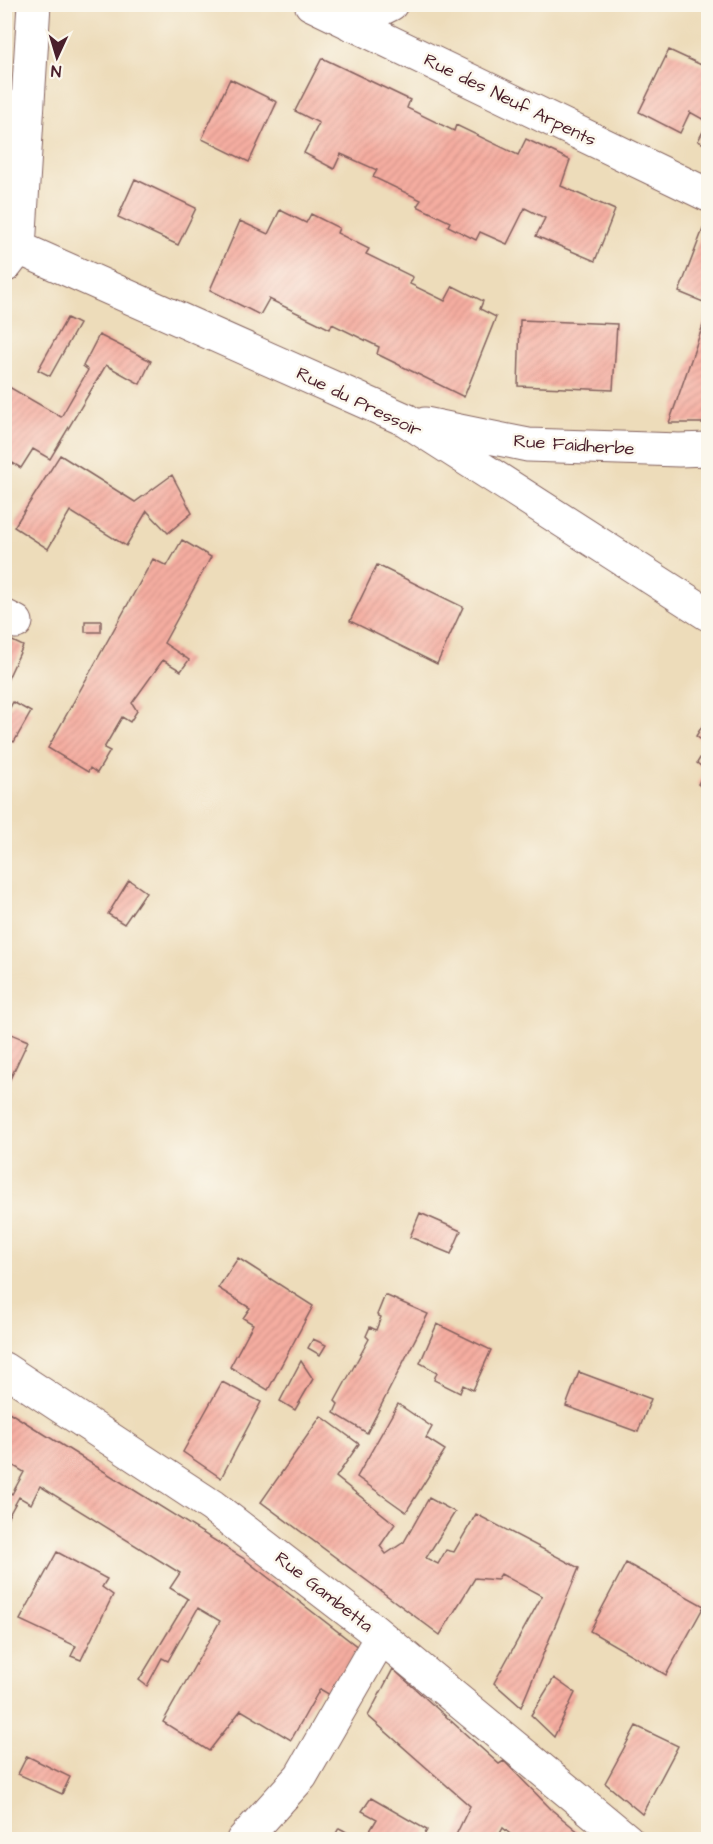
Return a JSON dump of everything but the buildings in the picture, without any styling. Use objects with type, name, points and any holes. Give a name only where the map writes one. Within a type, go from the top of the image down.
[{"type":"street","points":[[12,257],[34,4]]},
{"type":"street","name":"Rue des Neuf Arpents","points":[[311,4],[708,195]]},
{"type":"street","points":[[351,24],[392,4]]},
{"type":"street","name":"Rue du Pressoir","points":[[12,257],[406,420],[708,614]]},
{"type":"street","name":"Rue Faidherbe","points":[[406,420],[528,445],[708,449]]},
{"type":"street","name":"Rue Gambetta","points":[[4,1369],[212,1506],[381,1636],[627,1839]]},
{"type":"street","points":[[243,1839],[301,1776],[381,1636]]}]
